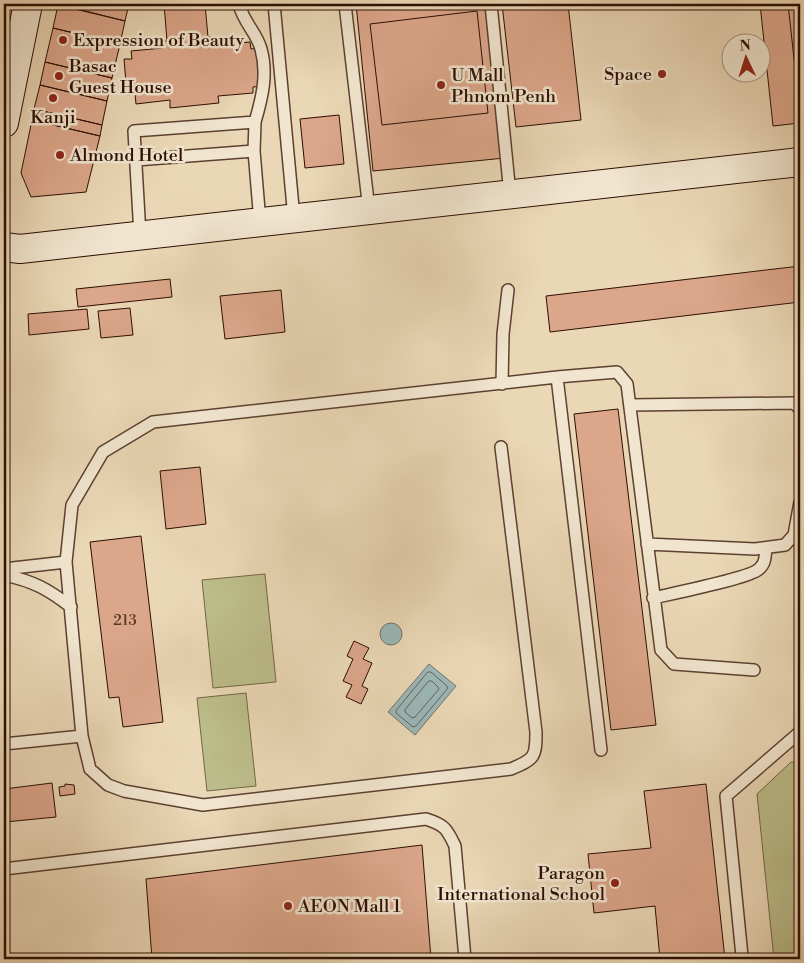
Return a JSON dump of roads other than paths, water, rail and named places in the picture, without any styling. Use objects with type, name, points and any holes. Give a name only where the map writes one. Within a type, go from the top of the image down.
[{"type":"main road","points":[[4,123],[16,42],[28,4]]},
{"type":"main road","points":[[4,247],[20,249],[800,162]]},
{"type":"lane","points":[[239,4],[242,16],[261,48],[264,83],[255,122],[254,151],[260,222]]},
{"type":"lane","points":[[274,4],[294,218]]},
{"type":"lane","points":[[345,4],[369,210]]},
{"type":"lane","points":[[491,4],[510,194]]},
{"type":"lane","points":[[140,236],[134,131],[255,122]]},
{"type":"lane","points":[[136,160],[254,151]]},
{"type":"lane","points":[[502,384],[503,334],[508,290]]},
{"type":"lane","points":[[500,447],[536,732],[536,750],[530,762],[511,770],[203,806],[124,791],[108,785],[90,769],[82,736],[66,562],[72,505],[103,452],[153,422],[617,372],[627,384],[660,650],[674,664],[754,670]]},
{"type":"lane","points":[[557,377],[601,750]]},
{"type":"lane","points":[[630,405],[794,403],[800,409]]},
{"type":"lane","points":[[646,544],[755,549],[785,545],[794,535],[800,502]]},
{"type":"lane","points":[[653,598],[718,583],[758,571],[765,561],[766,548]]},
{"type":"lane","points":[[4,569],[66,562]]},
{"type":"lane","points":[[4,575],[25,579],[50,591],[71,607]]},
{"type":"lane","points":[[742,956],[726,796],[800,732]]},
{"type":"lane","points":[[4,744],[82,736]]},
{"type":"lane","points":[[4,869],[426,819],[439,823],[447,829],[455,846],[465,959]]},
{"type":"water","points":[[387,623],[395,623],[402,630],[402,638],[395,645],[387,645],[380,638],[380,630]]},
{"type":"water","points":[[429,664],[456,686],[415,735],[388,712]]},
{"type":"place","name":"Expression of Beauty","points":[[63,40]]},
{"type":"place","name":"Space","points":[[662,74]]},
{"type":"place","name":"Basac Guest House","points":[[59,76]]},
{"type":"place","name":"U Mall Phnom Penh","points":[[441,85]]},
{"type":"place","name":"Kanji","points":[[53,98]]},
{"type":"place","name":"Almond Hotel","points":[[60,155]]},
{"type":"place","name":"Paragon International School","points":[[615,883]]},
{"type":"place","name":"AEON Mall 1","points":[[288,906]]}]
